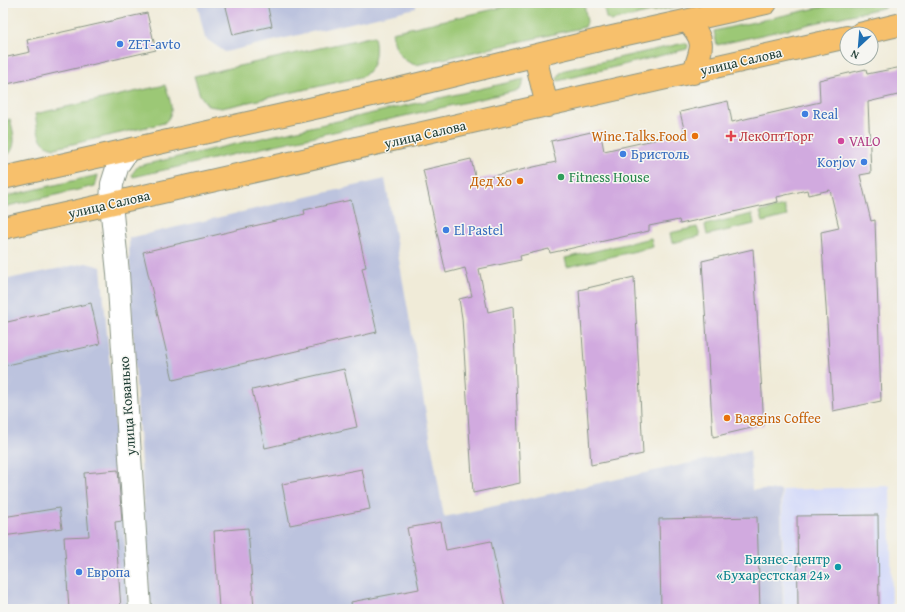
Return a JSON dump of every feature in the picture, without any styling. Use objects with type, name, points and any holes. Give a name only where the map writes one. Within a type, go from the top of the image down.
[{"type":"main road","points":[[3,178],[394,90],[766,3]]},
{"type":"main road","points":[[687,21],[698,32],[701,50],[693,73]]},
{"type":"main road","points":[[879,29],[902,24]]},
{"type":"main road","name":"улица Салова","points":[[3,228],[839,39]]},
{"type":"main road","points":[[535,56],[547,106]]},
{"type":"street","name":"улица Кованько","points":[[128,150],[118,165],[112,184],[111,204],[118,273],[140,609]]},
{"type":"shaded area","points":[[197,3],[416,3],[416,8],[225,52],[205,38]]},
{"type":"shaded area","points":[[385,179],[444,517],[750,450],[752,490],[781,490],[783,609],[150,609],[130,286],[129,238]]},
{"type":"shaded area","points":[[86,263],[101,267],[124,522],[128,609],[3,609],[3,280]]},
{"type":"shaded area","points":[[890,486],[892,609],[784,609],[782,490]]},
{"type":"green space","points":[[522,3],[584,3],[587,22],[585,27],[416,65],[410,63],[402,57],[394,43],[392,32]]},
{"type":"green space","points":[[603,3],[692,3],[611,21],[606,18]]},
{"type":"green space","points":[[839,3],[885,3],[886,7],[717,45],[714,31]]},
{"type":"green space","points":[[374,36],[374,60],[370,70],[361,77],[222,108],[208,106],[200,95],[194,76]]},
{"type":"green space","points":[[684,43],[688,45],[687,49],[558,81],[557,79],[561,72],[565,70]]},
{"type":"green space","points":[[524,79],[520,90],[133,177],[132,174],[138,166]]},
{"type":"green space","points":[[165,85],[170,100],[171,110],[168,119],[164,123],[55,148],[49,147],[45,144],[39,136],[35,114]]},
{"type":"green space","points":[[10,119],[14,141],[11,151],[3,159],[3,121]]},
{"type":"green space","points":[[98,175],[95,186],[3,207],[3,197]]},
{"type":"green space","points":[[784,206],[787,216],[763,222],[760,212]]},
{"type":"green space","points":[[752,214],[754,224],[707,235],[705,225]]},
{"type":"green space","points":[[697,227],[700,236],[672,243],[670,233]]},
{"type":"green space","points":[[651,238],[653,247],[567,267],[565,258]]},
{"type":"building","points":[[225,3],[267,3],[272,26],[233,35]]},
{"type":"building","points":[[147,13],[156,50],[3,85],[3,58],[30,52],[27,40]]},
{"type":"building","points":[[902,67],[902,94],[868,102],[871,173],[860,175],[871,221],[875,220],[881,401],[833,411],[821,232],[839,228],[830,190],[808,195],[807,190],[777,197],[778,202],[680,224],[679,220],[649,226],[649,231],[550,253],[549,249],[520,256],[521,260],[479,269],[488,312],[513,306],[520,483],[473,493],[462,318],[459,299],[472,296],[465,268],[446,273],[423,170],[471,159],[476,180],[556,162],[551,141],[600,130],[604,151],[685,133],[680,112],[728,101],[732,122],[820,102],[819,80],[866,69],[867,74]]},
{"type":"building","points":[[351,200],[366,267],[362,268],[377,332],[173,380],[143,252],[305,214],[304,210]]},
{"type":"building","points":[[753,249],[764,425],[713,437],[702,261]]},
{"type":"building","points":[[634,277],[643,454],[591,465],[579,290]]},
{"type":"building","points":[[91,303],[100,344],[3,366],[3,323]]},
{"type":"building","points":[[344,369],[357,427],[265,448],[252,390]]},
{"type":"building","points":[[362,469],[370,509],[290,525],[282,484]]},
{"type":"building","points":[[118,470],[122,521],[115,522],[121,609],[69,609],[64,537],[89,536],[84,473]]},
{"type":"building","points":[[59,508],[62,528],[3,536],[3,517]]},
{"type":"building","name":"Бизнес-центр «Бухарестская 24»","points":[[878,515],[879,609],[798,609],[797,516]]},
{"type":"building","points":[[757,517],[760,609],[661,609],[659,519]]},
{"type":"building","points":[[441,522],[446,550],[491,541],[505,609],[352,609],[351,602],[419,589],[407,528]]},
{"type":"building","points":[[248,528],[254,609],[219,609],[214,531]]},
{"type":"place","name":"ZET-avto","points":[[120,44]]},
{"type":"place","name":"Real","points":[[805,114]]},
{"type":"place","name":"Wine.Talks.Food","points":[[695,136]]},
{"type":"place","name":"ЛекОптТорг","points":[[731,136]]},
{"type":"place","name":"VALO","points":[[841,141]]},
{"type":"place","name":"Бристоль","points":[[623,154]]},
{"type":"place","name":"Korjov","points":[[864,162]]},
{"type":"place","name":"Fitness House","points":[[561,177]]},
{"type":"place","name":"Дед Хо","points":[[520,181]]},
{"type":"place","name":"El Pastel","points":[[446,230]]},
{"type":"place","name":"Baggins Coffee","points":[[727,418]]},
{"type":"place","name":"Бизнес-центр «Бухарестская 24»","points":[[838,567]]},
{"type":"place","name":"Европа","points":[[79,572]]}]
